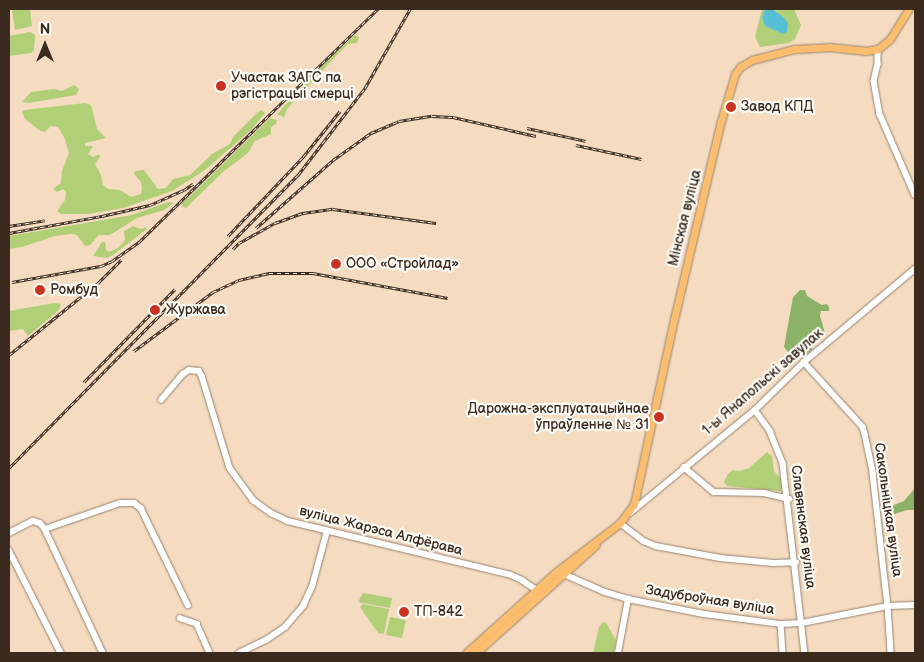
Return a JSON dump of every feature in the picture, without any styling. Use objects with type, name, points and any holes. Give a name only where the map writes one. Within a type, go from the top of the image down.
[{"type":"main road","points":[[878,48],[890,39],[909,9]]},
{"type":"main road","name":"Мінская вуліца","points":[[628,514],[637,498],[675,316],[734,74],[740,67],[752,60],[794,49],[829,47],[865,51],[878,48]]},
{"type":"main road","points":[[476,653],[539,592],[628,514]]},
{"type":"main road","points":[[466,653],[539,592]]},
{"type":"street","points":[[878,48],[878,64],[874,81],[880,114],[915,195]]},
{"type":"street","name":"1-ы Янапольскі завулак","points":[[628,514],[755,410],[804,362],[915,269]]},
{"type":"street","name":"Сакольніцкая вуліца","points":[[804,362],[863,427],[873,473],[888,606],[891,653]]},
{"type":"street","name":"вуліца Жарэса Алфёрава","points":[[161,400],[183,374],[194,368],[199,371],[230,468],[254,500],[271,513],[288,521],[511,575],[539,592]]},
{"type":"street","name":"Славянская вуліца","points":[[755,410],[770,431],[779,451],[789,499],[805,653]]},
{"type":"street","points":[[684,467],[714,492],[764,493],[789,499]]},
{"type":"street","points":[[45,529],[120,503],[134,503],[141,508],[188,605]]},
{"type":"street","points":[[9,533],[33,521],[45,529],[103,653]]},
{"type":"street","points":[[620,522],[644,541],[656,546],[720,558],[773,563],[796,562]]},
{"type":"street","points":[[239,653],[266,640],[294,618],[312,587],[327,530]]},
{"type":"street","points":[[9,550],[61,653]]},
{"type":"street","name":"Задуброўная вуліца","points":[[561,572],[605,592],[628,599],[704,614],[781,624],[802,623],[888,606],[915,605]]},
{"type":"street","points":[[618,653],[628,599]]},
{"type":"street","points":[[180,618],[197,624],[210,653]]},
{"type":"street","points":[[781,624],[783,653]]},
{"type":"green space","points":[[12,9],[30,9],[32,26],[15,30]]},
{"type":"green space","points":[[762,9],[765,9],[763,22],[778,12],[773,9],[794,9],[801,25],[795,39],[789,43],[760,47],[755,37]]},
{"type":"green space","points":[[30,32],[35,35],[34,50],[31,53],[9,56],[9,36]]},
{"type":"green space","points":[[355,35],[359,37],[357,43],[348,44],[336,56],[287,109],[284,117],[277,114],[330,58]]},
{"type":"green space","points":[[74,85],[79,89],[76,95],[29,103],[22,102],[31,92],[54,89],[62,91]]},
{"type":"green space","points":[[85,103],[91,105],[97,129],[106,138],[85,143],[85,146],[93,146],[88,154],[93,157],[99,154],[100,157],[95,164],[101,175],[103,185],[108,189],[120,190],[131,197],[141,194],[142,189],[141,182],[134,174],[135,171],[144,170],[158,189],[166,188],[173,179],[190,175],[212,154],[230,144],[233,137],[258,112],[261,110],[265,113],[251,130],[205,170],[172,191],[123,208],[88,214],[61,214],[57,211],[65,200],[66,192],[63,189],[57,192],[53,189],[61,183],[62,171],[69,153],[65,139],[58,127],[51,126],[45,132],[39,130],[25,119],[22,112],[24,110]]},
{"type":"green space","points":[[270,118],[277,120],[276,124],[271,127],[271,134],[255,141],[248,153],[223,172],[186,208],[183,207],[182,203]]},
{"type":"green space","points":[[168,202],[174,203],[164,210],[137,218],[110,235],[99,235],[90,245],[85,246],[77,235],[72,234],[55,236],[22,247],[9,249],[9,236],[132,215]]},
{"type":"green space","points":[[133,226],[141,229],[146,227],[147,229],[107,258],[93,256],[102,242],[105,242],[106,250],[109,252],[118,248],[125,240],[124,231]]},
{"type":"green space","points":[[800,290],[805,290],[807,296],[822,305],[827,304],[829,307],[829,311],[821,311],[820,316],[825,333],[822,335],[816,331],[813,334],[812,350],[803,357],[788,352],[784,347],[793,297]]},
{"type":"green space","points":[[54,303],[61,304],[59,310],[28,336],[23,329],[9,331],[9,311]]},
{"type":"green space","points":[[767,452],[772,456],[774,471],[782,480],[783,487],[781,491],[727,486],[724,482],[728,474],[733,470],[740,471],[749,468]]},
{"type":"green space","points":[[915,488],[915,510],[907,510],[892,515],[889,511],[894,505],[904,501]]},
{"type":"green space","points":[[363,593],[392,598],[390,608],[358,602]]},
{"type":"green space","points":[[363,604],[389,609],[384,634],[378,633],[360,607]]},
{"type":"green space","points":[[390,617],[406,620],[402,638],[386,635]]},
{"type":"green space","points":[[603,622],[606,623],[616,640],[613,653],[593,653],[599,627]]},
{"type":"water","points":[[765,9],[773,9],[784,18],[788,23],[787,32],[783,34],[765,26],[762,18]]},
{"type":"railway","points":[[12,282],[101,266],[112,261],[139,242],[378,9]]},
{"type":"railway","points":[[9,468],[298,175],[365,88],[410,9]]},
{"type":"railway","points":[[228,236],[303,157],[340,111]]},
{"type":"railway","points":[[256,228],[333,160],[371,133],[399,121],[432,116],[453,117],[536,136]]},
{"type":"railway","points":[[527,128],[586,141]]},
{"type":"railway","points":[[576,145],[642,159]]},
{"type":"railway","points":[[9,233],[150,205],[193,184]]},
{"type":"railway","points":[[233,249],[239,243],[275,223],[303,213],[333,209],[436,223]]},
{"type":"railway","points":[[9,226],[45,220]]},
{"type":"railway","points":[[9,355],[98,283],[121,260]]},
{"type":"railway","points":[[134,351],[213,292],[239,280],[269,273],[313,273],[448,298]]},
{"type":"railway","points":[[84,382],[175,289]]},
{"type":"place","name":"Участак ЗАГС па рэгістрацыі смерці","points":[[221,86]]},
{"type":"place","name":"Завод КПД","points":[[731,107]]},
{"type":"place","name":"ООО «Стройлад»","points":[[336,264]]},
{"type":"place","name":"Ромбуд","points":[[40,290]]},
{"type":"place","name":"Журжава","points":[[155,310]]},
{"type":"place","name":"Дарожна-эксплуатацыйнае ўпраўленне № 31","points":[[659,417]]},
{"type":"place","name":"ТП-842","points":[[404,612]]}]
